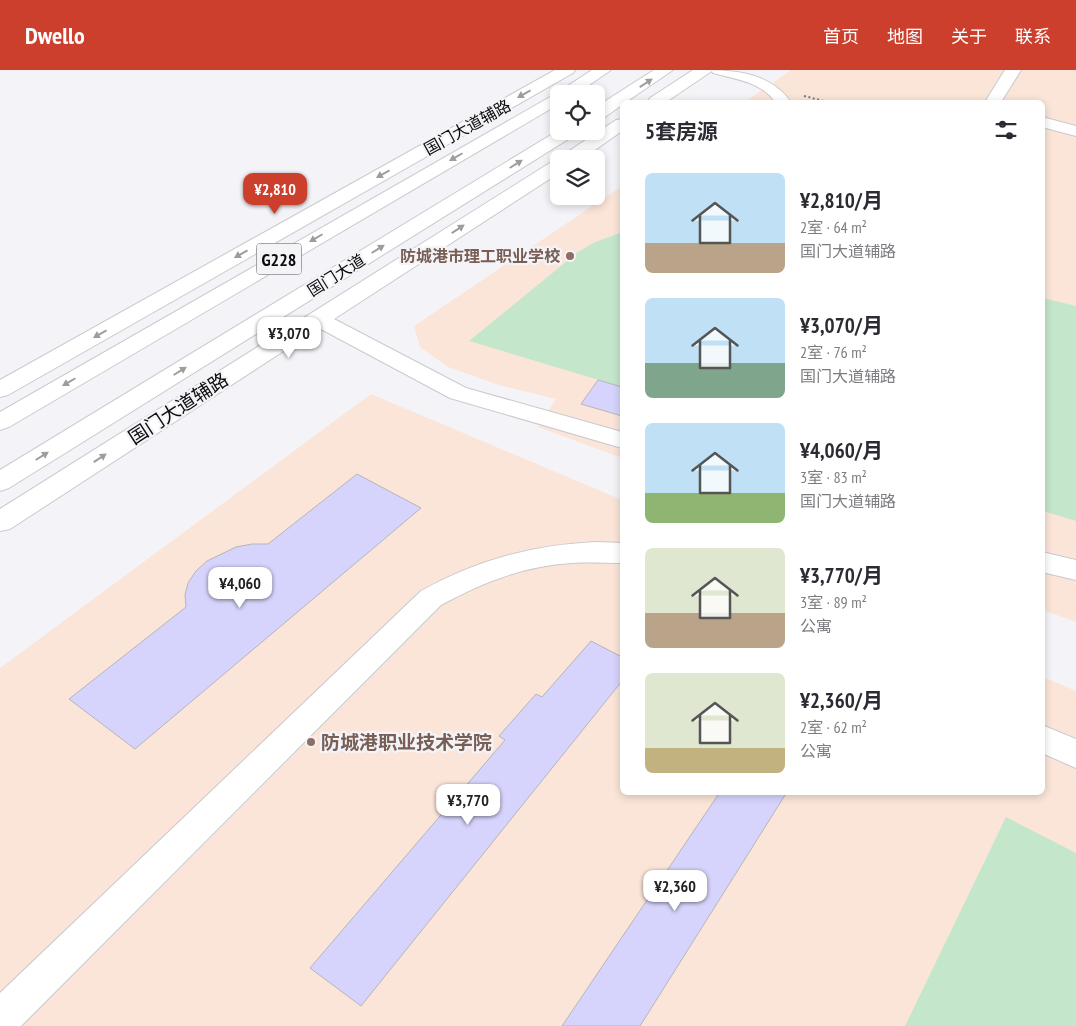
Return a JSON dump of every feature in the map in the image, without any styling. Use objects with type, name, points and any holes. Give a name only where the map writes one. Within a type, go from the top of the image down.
[{"type":"main road","name":"国门大道辅路","points":[[0,390],[567,70]]},
{"type":"main road","points":[[579,85],[603,70]]},
{"type":"main road","points":[[605,108],[666,70]]},
{"type":"main road","points":[[659,100],[704,70]]},
{"type":"main road","points":[[718,70],[764,84],[778,94],[782,100]]},
{"type":"main road","points":[[994,100],[1013,70]]},
{"type":"main road","name":"G228","points":[[0,422],[550,102]]},
{"type":"main road","points":[[1045,123],[1076,131]]},
{"type":"main road","points":[[583,150],[620,125]]},
{"type":"main road","name":"国门大道","points":[[0,482],[554,140]]},
{"type":"main road","name":"国门大道辅路","points":[[0,522],[550,171]]},
{"type":"main road","points":[[318,319],[458,393],[620,439]]},
{"type":"main road","points":[[1,1017],[431,598],[463,580],[507,563],[564,553],[620,553]]},
{"type":"main road","points":[[1045,563],[1076,570]]},
{"type":"main road","points":[[1045,739],[1076,754]]},
{"type":"shaded area","points":[[791,70],[1076,70],[1076,622],[1045,611],[1045,100],[748,100]]},
{"type":"shaded area","name":"防城港市理工职业学校","points":[[620,187],[620,457],[538,427],[556,399],[499,385],[448,367],[420,347],[414,326],[594,205],[605,205],[605,197]]},
{"type":"shaded area","name":"防城港职业技术学院","points":[[371,394],[620,499],[620,795],[1045,795],[1045,678],[1076,691],[1076,1026],[0,1026],[0,668]]},
{"type":"green space","points":[[620,233],[620,386],[469,341],[578,252],[593,243]]},
{"type":"green space","points":[[1045,298],[1076,306],[1076,521],[1045,512]]},
{"type":"green space","points":[[1006,817],[1076,853],[1076,1026],[905,1026]]},
{"type":"building","points":[[598,380],[620,386],[620,415],[581,404]]},
{"type":"building","points":[[357,474],[421,508],[135,749],[69,699],[186,607],[185,595],[188,583],[196,571],[207,561],[236,547],[268,544]]},
{"type":"building","points":[[591,641],[620,656],[620,683],[361,1006],[310,968],[505,740],[499,736],[536,694],[542,697]]},
{"type":"building","points":[[718,795],[785,795],[640,1026],[562,1026]]},
{"type":"place","name":"防城港市理工职业学校","points":[[570,256]]},
{"type":"place","name":"防城港职业技术学院","points":[[311,742]]}]
